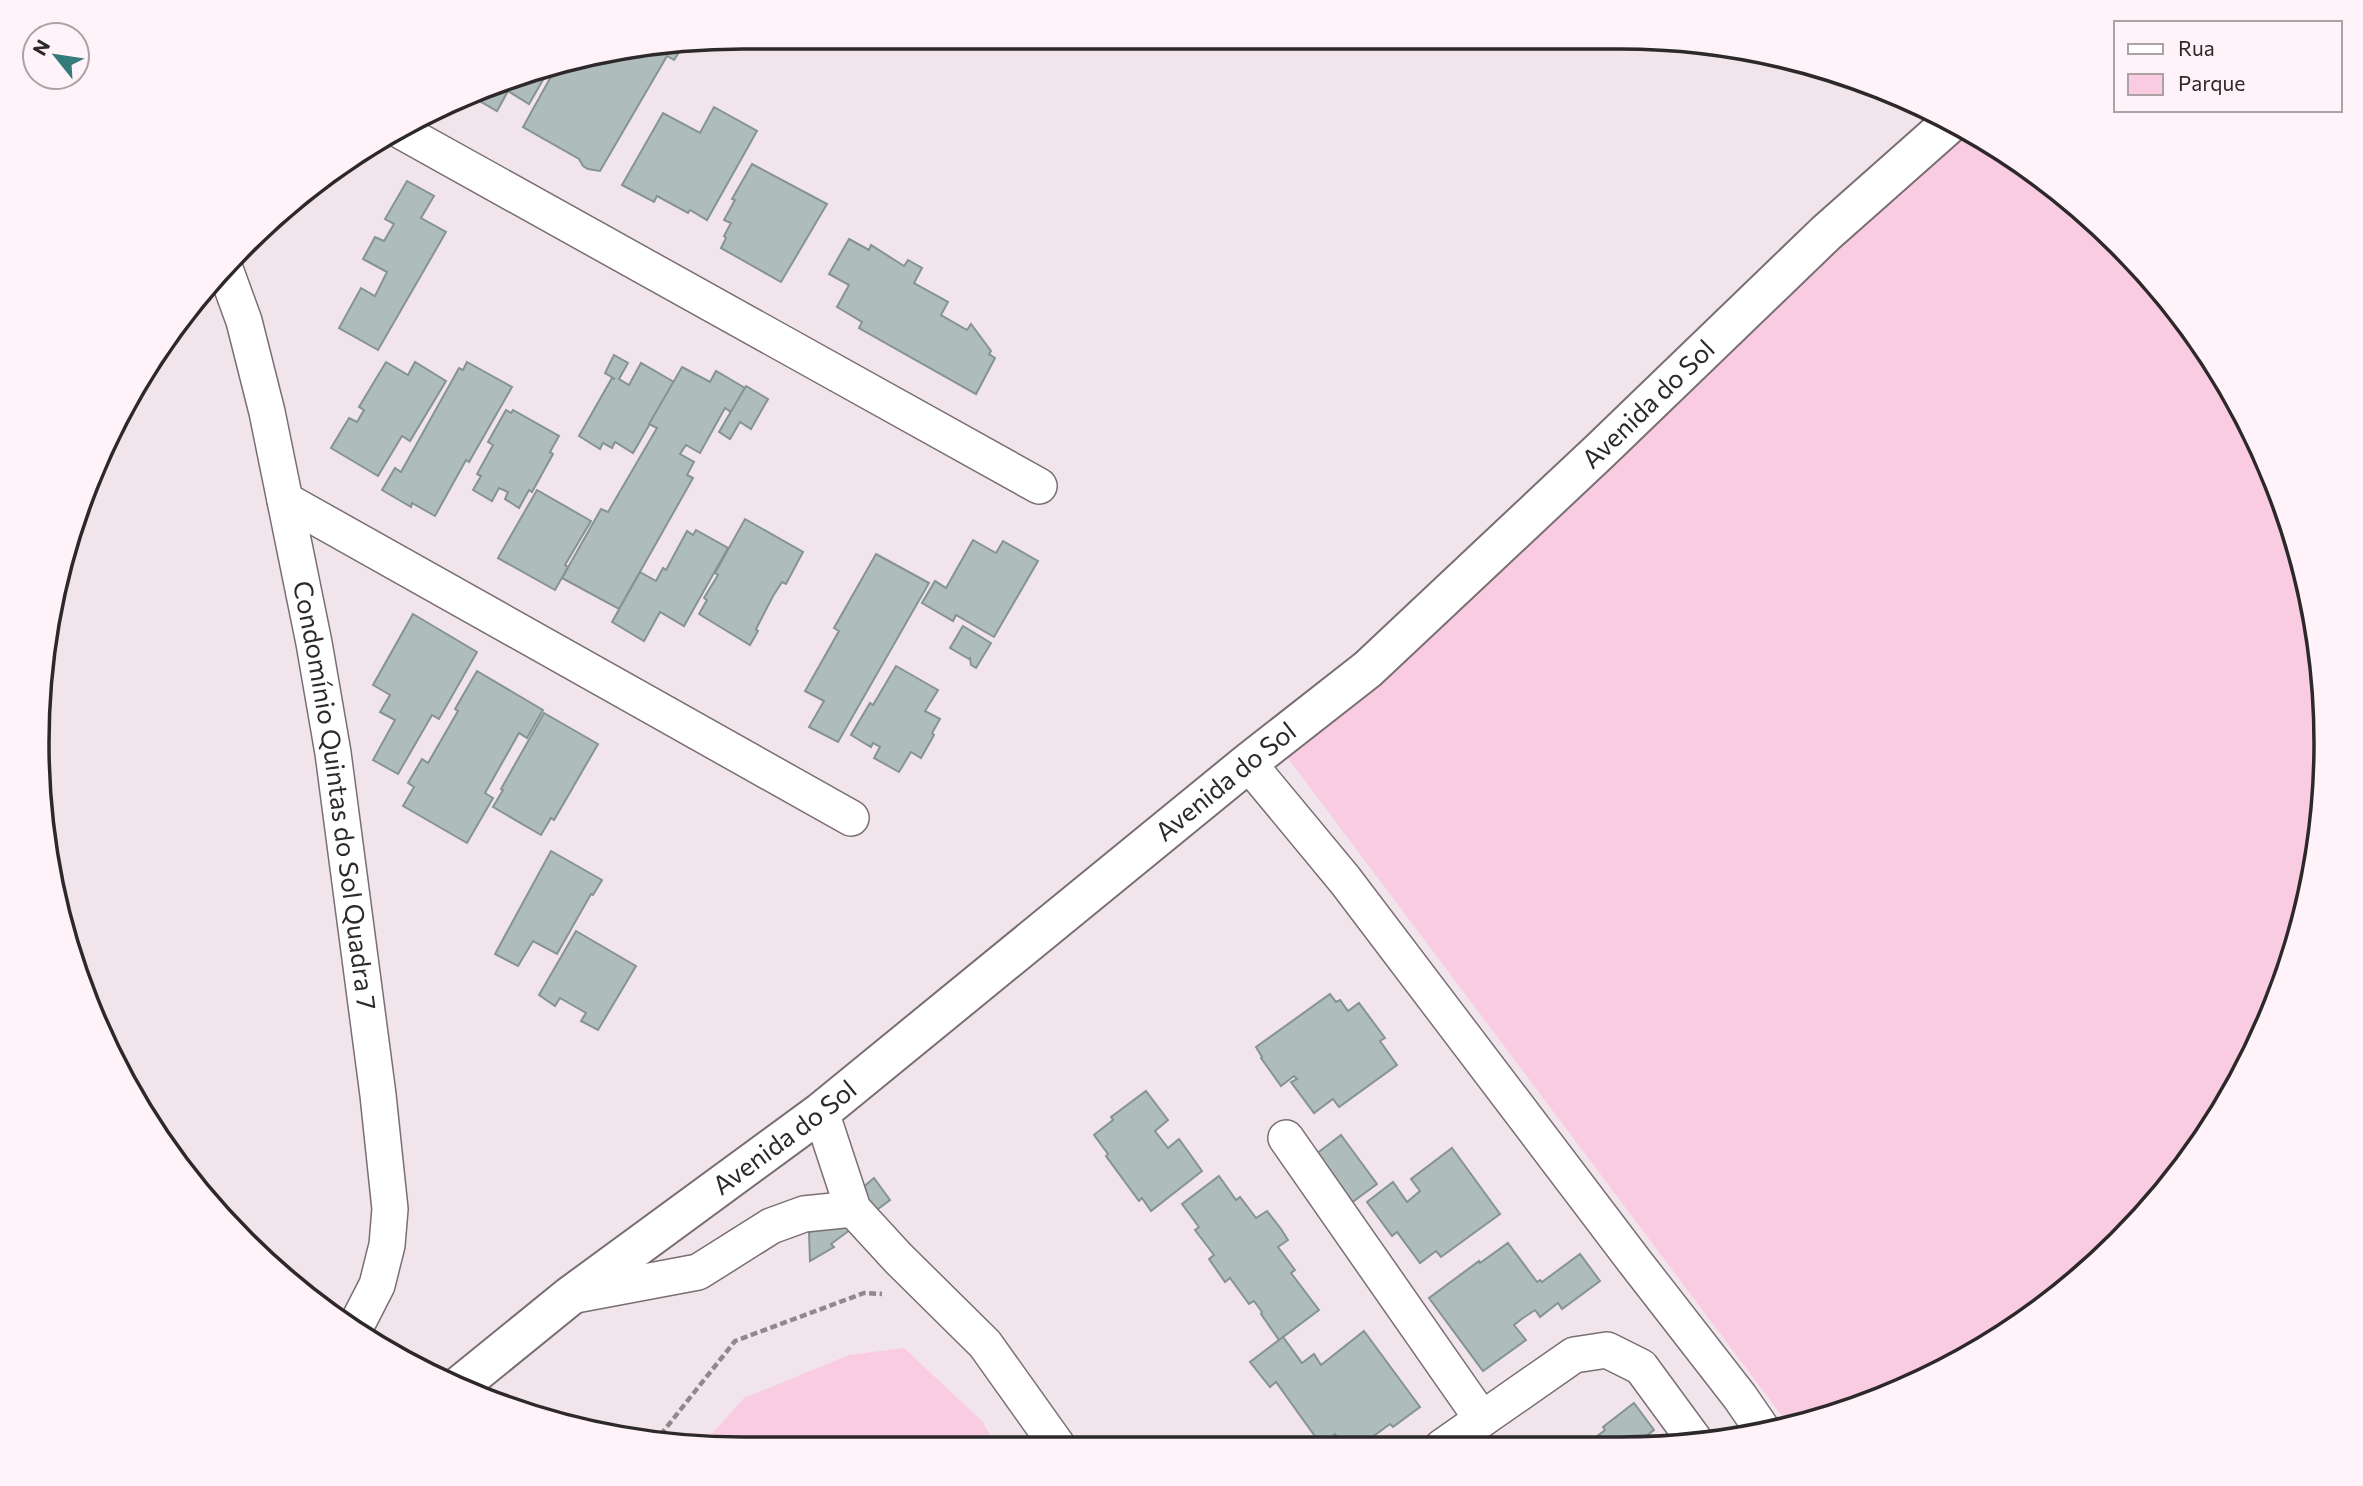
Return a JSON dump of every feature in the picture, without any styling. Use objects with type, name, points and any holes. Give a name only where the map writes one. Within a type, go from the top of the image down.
[{"type":"street","name":"Avenida do Sol","points":[[467,1379],[570,1296],[821,1112],[1248,763],[1368,669],[1826,233],[1943,129]]},
{"type":"street","points":[[409,135],[1039,486]]},
{"type":"street","name":"Condomínio Quintas do Sol Quadra 7","points":[[228,277],[244,321],[267,412],[314,643],[333,753],[378,1095],[390,1209],[387,1245],[377,1285],[359,1321]]},
{"type":"street","points":[[285,500],[851,818]]},
{"type":"street","points":[[1248,763],[1345,880],[1758,1423]]},
{"type":"street","points":[[821,1112],[853,1209],[985,1344],[1051,1437]]},
{"type":"street","points":[[1286,1138],[1482,1419]]},
{"type":"street","points":[[570,1296],[698,1272],[771,1226],[804,1214],[853,1209]]},
{"type":"street","points":[[1456,1437],[1574,1355],[1608,1350],[1641,1367],[1690,1433]]},
{"type":"path","points":[[663,1432],[735,1340],[864,1293],[891,1294]]},
{"type":"green space","points":[[1959,138],[2006,166],[2042,192],[2111,252],[2171,321],[2221,396],[2261,477],[2277,520],[2301,608],[2313,698],[2313,788],[2301,878],[2277,966],[2261,1009],[2221,1090],[2197,1129],[2142,1201],[2078,1265],[2006,1320],[1967,1344],[1886,1384],[1783,1417],[1269,733]]},
{"type":"green space","points":[[904,1348],[982,1421],[991,1437],[710,1436],[744,1398],[849,1355]]},
{"type":"building","points":[[679,52],[674,60],[667,56],[600,171],[588,169],[579,159],[523,127],[551,77],[608,62]]},
{"type":"building","points":[[544,79],[529,104],[508,91],[497,111],[480,101],[520,86]]},
{"type":"building","points":[[714,107],[757,131],[707,220],[657,196],[654,202],[622,185],[663,113],[700,133]]},
{"type":"building","points":[[752,164],[827,204],[781,282],[721,248],[731,223],[724,220],[735,200],[732,199]]},
{"type":"building","points":[[407,181],[434,196],[421,218],[446,232],[378,350],[339,328],[361,288],[375,296],[387,272],[363,259],[375,237],[384,241],[394,224],[385,219]]},
{"type":"building","points":[[849,239],[869,250],[871,245],[904,266],[908,260],[922,268],[914,283],[948,302],[941,315],[967,330],[971,324],[991,351],[989,354],[995,358],[976,394],[859,328],[862,322],[837,307],[849,285],[829,274]]},
{"type":"building","points":[[614,355],[628,363],[619,379],[629,385],[641,363],[674,382],[633,453],[615,442],[612,448],[603,443],[600,449],[579,436],[612,378],[615,379],[605,373]]},
{"type":"building","points":[[386,362],[408,375],[415,362],[446,381],[410,441],[402,436],[378,476],[331,448],[349,418],[357,422],[364,410],[359,407]]},
{"type":"building","points":[[467,362],[512,387],[435,516],[412,503],[411,507],[382,490],[395,468],[401,472],[459,368],[463,370]]},
{"type":"building","points":[[682,367],[710,382],[716,371],[745,388],[731,412],[725,408],[700,453],[686,445],[680,454],[694,462],[687,475],[693,478],[619,609],[562,578],[601,509],[608,512],[657,428],[649,424]]},
{"type":"building","points":[[746,386],[768,399],[751,429],[740,422],[730,439],[719,432]]},
{"type":"building","points":[[506,410],[511,413],[513,410],[559,436],[550,452],[553,454],[532,492],[529,490],[519,508],[505,499],[508,492],[499,488],[492,501],[473,490],[481,476],[477,474],[493,445],[488,442]]},
{"type":"building","points":[[537,490],[591,521],[565,565],[568,567],[555,590],[498,558]]},
{"type":"building","points":[[745,519],[803,552],[786,584],[782,582],[773,596],[750,645],[699,614],[707,600],[704,598],[718,575],[715,573]]},
{"type":"building","points":[[696,530],[728,548],[684,626],[660,612],[644,641],[612,622],[640,572],[656,581],[663,568],[666,570],[687,531],[693,535]]},
{"type":"building","points":[[973,540],[996,553],[1003,541],[1038,561],[994,637],[956,615],[953,621],[922,603],[935,581],[946,588]]},
{"type":"building","points":[[876,554],[929,583],[838,742],[809,727],[824,701],[805,691],[839,631],[834,628]]},
{"type":"building","points":[[413,614],[477,652],[439,719],[432,715],[398,774],[373,760],[395,720],[380,712],[390,695],[373,685]]},
{"type":"building","points":[[963,626],[991,643],[976,668],[971,665],[970,658],[950,648]]},
{"type":"building","points":[[896,666],[938,690],[925,711],[940,719],[921,758],[911,752],[899,772],[874,758],[880,747],[873,743],[871,747],[851,735]]},
{"type":"building","points":[[477,671],[543,710],[527,738],[519,733],[485,793],[493,798],[467,843],[403,806],[414,787],[408,783],[422,759],[428,763]]},
{"type":"building","points":[[544,713],[598,744],[554,820],[551,818],[541,835],[493,807]]},
{"type":"building","points":[[551,851],[602,880],[593,895],[591,894],[557,954],[533,941],[518,966],[495,954]]},
{"type":"building","points":[[576,931],[636,966],[598,1030],[581,1021],[586,1013],[560,998],[555,1006],[539,995]]},
{"type":"building","points":[[1330,994],[1336,1002],[1340,1000],[1348,1011],[1359,1003],[1385,1038],[1380,1041],[1397,1065],[1339,1107],[1333,1099],[1314,1113],[1291,1082],[1297,1079],[1294,1076],[1281,1086],[1256,1047]]},
{"type":"building","points":[[1146,1091],[1168,1120],[1155,1131],[1168,1148],[1179,1139],[1202,1171],[1151,1211],[1142,1198],[1139,1201],[1094,1135],[1113,1120],[1111,1117]]},
{"type":"building","points":[[1341,1135],[1377,1184],[1347,1206],[1311,1158]]},
{"type":"building","points":[[1452,1148],[1500,1214],[1441,1257],[1436,1251],[1420,1263],[1397,1232],[1392,1236],[1367,1202],[1393,1182],[1407,1202],[1420,1191],[1411,1179]]},
{"type":"building","points":[[1219,1176],[1236,1200],[1240,1197],[1256,1218],[1267,1211],[1281,1229],[1288,1240],[1278,1247],[1295,1270],[1291,1273],[1319,1310],[1279,1340],[1254,1301],[1249,1304],[1230,1278],[1225,1282],[1209,1259],[1214,1255],[1195,1230],[1199,1227],[1182,1204]]},
{"type":"building","points":[[874,1178],[890,1200],[831,1244],[834,1247],[810,1261],[809,1233]]},
{"type":"building","points":[[1508,1243],[1537,1282],[1542,1282],[1580,1254],[1600,1281],[1562,1309],[1558,1303],[1540,1317],[1535,1310],[1523,1318],[1514,1325],[1526,1340],[1483,1371],[1429,1298]]},
{"type":"building","points":[[1364,1331],[1420,1407],[1393,1427],[1390,1424],[1372,1437],[1337,1437],[1335,1434],[1332,1437],[1316,1437],[1276,1382],[1270,1387],[1250,1362],[1283,1337],[1302,1363],[1314,1354],[1321,1365]]},
{"type":"building","points":[[1634,1403],[1654,1430],[1646,1436],[1596,1437],[1605,1430],[1603,1427]]}]
